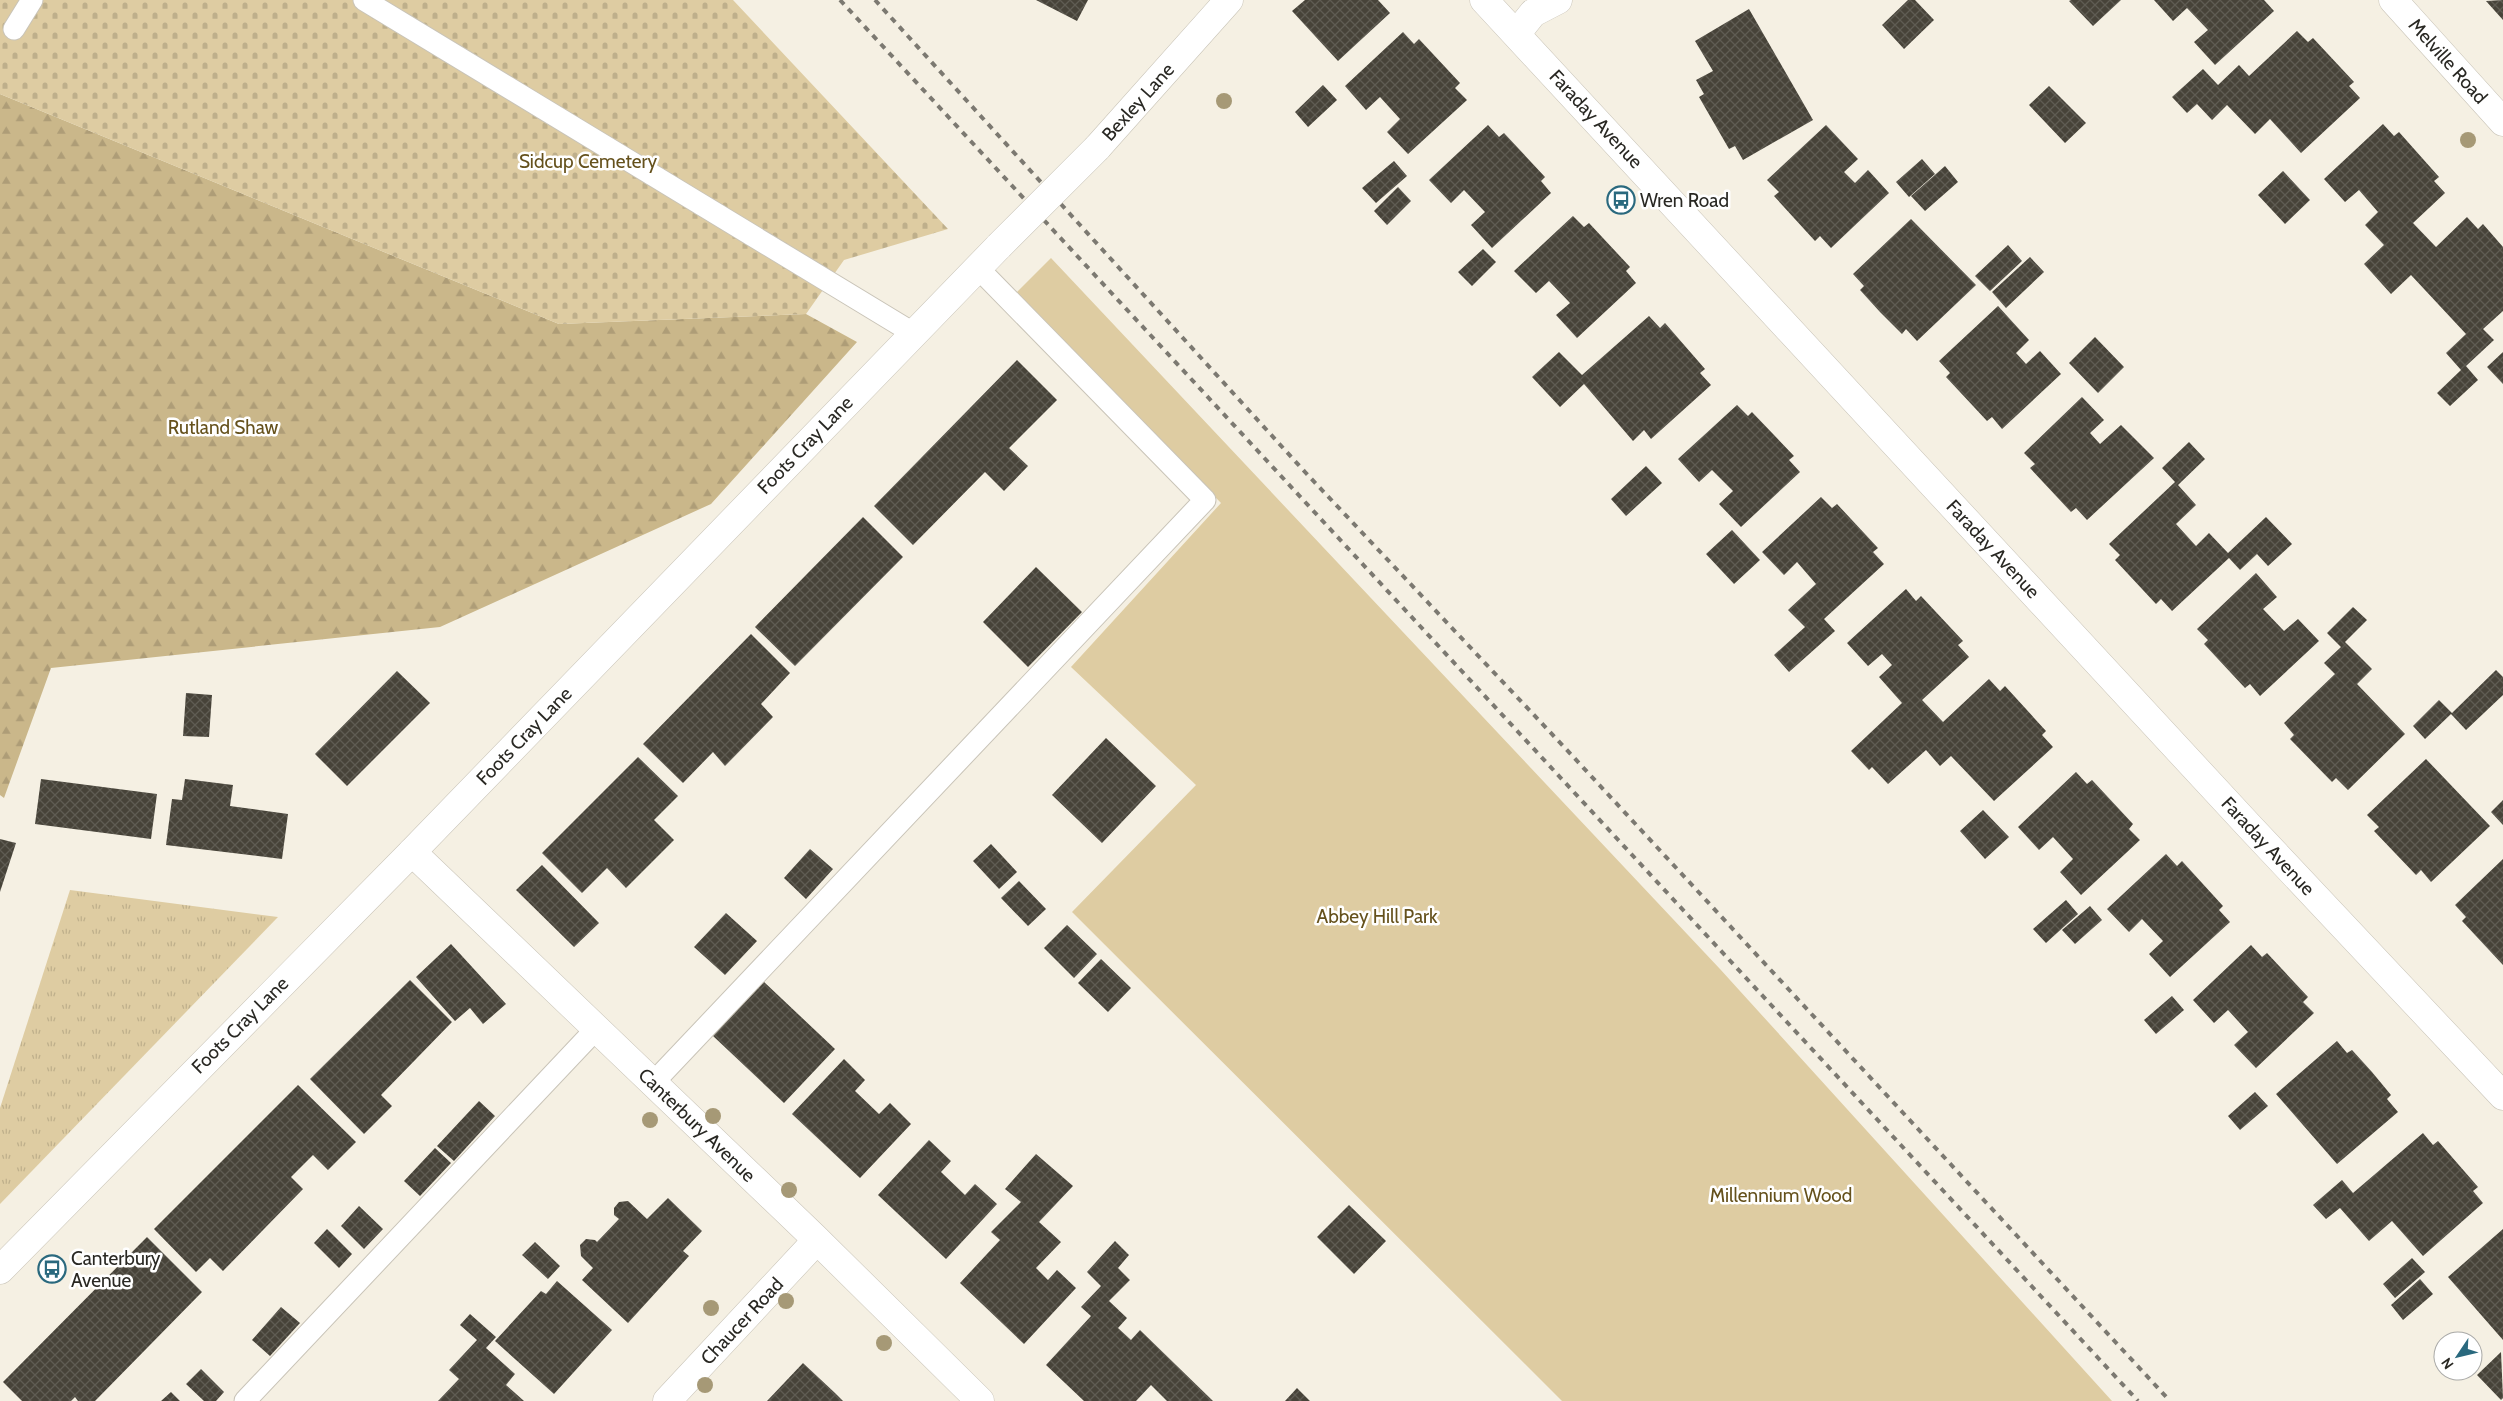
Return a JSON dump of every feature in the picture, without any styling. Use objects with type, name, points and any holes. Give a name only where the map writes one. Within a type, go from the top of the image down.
[{"type":"street","name":"Bexley Lane","points":[[1044,200],[1097,148],[1229,0]]},
{"type":"street","name":"Faraday Avenue","points":[[1484,0],[2249,826],[2503,1096]]},
{"type":"street","points":[[1517,34],[1533,13],[1558,0]]},
{"type":"street","name":"Melville Road","points":[[2394,0],[2503,122]]},
{"type":"street","name":"Foots Cray Lane","points":[[0,1270],[412,852],[1044,200]]},
{"type":"street","name":"Canterbury Avenue","points":[[412,852],[817,1240],[980,1401]]},
{"type":"street","name":"Chaucer Road","points":[[667,1401],[817,1240]]},
{"type":"lane","points":[[14,29],[32,0]]},
{"type":"lane","points":[[364,0],[913,334]]},
{"type":"lane","points":[[653,1083],[1205,500],[977,267]]},
{"type":"lane","points":[[245,1401],[596,1028]]},
{"type":"green space","name":"Sidcup Cemetery","points":[[0,0],[733,0],[948,229],[844,260],[806,314],[559,324],[0,94]]},
{"type":"green space","name":"Rutland Shaw","points":[[0,94],[559,324],[806,314],[857,342],[711,504],[440,627],[51,668],[4,798],[0,795]]},
{"type":"green space","name":"Abbey Hill Park","points":[[1051,258],[1720,969],[2112,1401],[1562,1401],[1072,912],[1196,785],[1071,667],[1221,503],[1016,293]]},
{"type":"green space","points":[[70,890],[278,917],[0,1204],[0,1108]]},
{"type":"building","points":[[1036,0],[1088,0],[1077,21]]},
{"type":"building","points":[[1305,0],[1378,0],[1390,13],[1338,61],[1292,11]]},
{"type":"building","points":[[1908,0],[1915,0],[1934,20],[1904,49],[1882,25]]},
{"type":"building","points":[[2121,0],[2093,26],[2069,1]]},
{"type":"building","points":[[2154,0],[2264,0],[2274,11],[2215,65],[2194,42],[2208,30],[2187,8],[2173,21]]},
{"type":"building","points":[[2503,0],[2503,20],[2486,1]]},
{"type":"building","points":[[1749,9],[1813,120],[1743,160],[1735,146],[1729,149],[1699,97],[1704,94],[1696,80],[1713,71],[1695,41]]},
{"type":"building","points":[[2297,31],[2308,42],[2313,38],[2354,82],[2349,86],[2360,98],[2301,153],[2270,119],[2255,134],[2227,105],[2212,120],[2197,104],[2187,113],[2172,97],[2203,69],[2218,85],[2239,65],[2249,76]]},
{"type":"building","points":[[1403,32],[1414,44],[1419,39],[1460,83],[1455,88],[1467,100],[1408,154],[1387,132],[1400,119],[1380,97],[1366,110],[1345,86]]},
{"type":"building","points":[[1323,85],[1337,100],[1308,127],[1295,112]]},
{"type":"building","points":[[2049,86],[2086,123],[2065,143],[2029,105]]},
{"type":"building","points":[[2383,124],[2394,136],[2399,132],[2439,177],[2434,181],[2445,193],[2413,223],[2436,247],[2467,217],[2478,229],[2483,224],[2503,247],[2503,311],[2483,329],[2494,340],[2466,366],[2478,380],[2450,406],[2437,393],[2461,370],[2446,353],[2466,334],[2411,275],[2391,294],[2364,264],[2384,245],[2365,225],[2378,212],[2359,190],[2345,202],[2324,179]]},
{"type":"building","points":[[1488,125],[1499,137],[1504,133],[1545,177],[1541,181],[1551,193],[1492,248],[1471,225],[1485,212],[1464,190],[1451,203],[1429,180]]},
{"type":"building","points":[[1826,125],[1858,159],[1844,172],[1855,183],[1868,170],[1889,193],[1831,248],[1820,236],[1815,241],[1774,196],[1779,192],[1767,180]]},
{"type":"building","points":[[1922,159],[1935,174],[1909,197],[1896,182]]},
{"type":"building","points":[[1394,161],[1407,176],[1376,203],[1362,188]]},
{"type":"building","points":[[1945,166],[1958,182],[1925,211],[1911,196]]},
{"type":"building","points":[[2283,171],[2310,200],[2285,224],[2258,195]]},
{"type":"building","points":[[1398,187],[1411,201],[1387,225],[1374,211]]},
{"type":"building","points":[[1573,216],[1584,227],[1589,223],[1630,267],[1626,271],[1636,283],[1577,338],[1556,315],[1570,303],[1549,281],[1536,293],[1514,271]]},
{"type":"building","points":[[1911,219],[1976,285],[1917,341],[1906,329],[1902,334],[1880,312],[1860,290],[1864,286],[1853,274]]},
{"type":"building","points":[[2008,245],[2022,261],[1990,291],[1975,276]]},
{"type":"building","points":[[1483,249],[1496,262],[1472,286],[1458,272]]},
{"type":"building","points":[[2030,257],[2044,272],[2006,308],[1992,292]]},
{"type":"building","points":[[1998,306],[2029,340],[2016,353],[2026,364],[2040,351],[2061,374],[2002,429],[1992,417],[1987,421],[1946,377],[1950,373],[1939,361]]},
{"type":"building","points":[[1649,316],[1660,328],[1665,323],[1705,369],[1700,373],[1711,385],[1651,439],[1644,430],[1633,441],[1584,384],[1560,407],[1532,377],[1559,352],[1582,375]]},
{"type":"building","points":[[2095,337],[2124,367],[2098,393],[2069,363]]},
{"type":"building","points":[[2503,352],[2503,384],[2487,367]]},
{"type":"building","points":[[1017,360],[1057,400],[1009,448],[1028,466],[1004,491],[985,472],[913,545],[874,506]]},
{"type":"building","points":[[2082,397],[2104,420],[2090,433],[2100,444],[2121,425],[2154,458],[2087,520],[2076,508],[2071,512],[2030,468],[2035,464],[2024,453]]},
{"type":"building","points":[[1737,405],[1748,416],[1752,412],[1794,456],[1789,460],[1800,472],[1741,527],[1719,504],[1733,491],[1712,470],[1699,482],[1678,459]]},
{"type":"building","points":[[2189,442],[2205,459],[2178,485],[2196,505],[2176,524],[2196,546],[2209,533],[2228,553],[2266,517],[2292,544],[2268,566],[2257,554],[2240,570],[2229,558],[2172,611],[2161,599],[2156,604],[2115,560],[2120,555],[2109,544],[2175,482],[2162,468]]},
{"type":"building","points":[[1646,466],[1662,483],[1626,516],[1611,499]]},
{"type":"building","points":[[1821,497],[1832,508],[1837,504],[1878,548],[1873,552],[1884,564],[1824,619],[1835,631],[1789,672],[1774,655],[1805,627],[1788,610],[1816,584],[1797,562],[1784,575],[1762,552]]},
{"type":"building","points":[[863,517],[903,557],[795,666],[755,627]]},
{"type":"building","points":[[1732,530],[1760,560],[1734,584],[1706,554]]},
{"type":"building","points":[[1036,567],[1082,612],[1028,667],[983,622]]},
{"type":"building","points":[[2256,573],[2277,597],[2263,609],[2284,631],[2298,619],[2319,641],[2260,696],[2250,684],[2245,688],[2204,644],[2208,640],[2197,629]]},
{"type":"building","points":[[1906,589],[1916,601],[1921,596],[1963,641],[1958,645],[1969,657],[1922,700],[1943,722],[1989,679],[2000,691],[2005,686],[2046,731],[2042,735],[2053,747],[1994,801],[1951,756],[1940,766],[1926,750],[1888,784],[1872,767],[1869,770],[1851,751],[1902,703],[1879,677],[1892,665],[1882,654],[1868,666],[1847,643]]},
{"type":"building","points":[[2353,607],[2367,620],[2345,642],[2372,669],[2357,684],[2405,734],[2348,790],[2336,778],[2332,782],[2290,739],[2294,735],[2284,723],[2335,674],[2324,663],[2341,647],[2327,633]]},
{"type":"building","points":[[751,634],[790,673],[761,704],[773,717],[725,766],[713,752],[683,783],[643,744]]},
{"type":"building","points":[[2496,670],[2503,677],[2503,695],[2466,730],[2451,714],[2425,739],[2413,726],[2439,700],[2452,713]]},
{"type":"building","points":[[397,671],[430,703],[347,786],[315,754]]},
{"type":"building","points":[[186,693],[212,695],[209,737],[183,736]]},
{"type":"building","points":[[1106,738],[1156,786],[1102,843],[1052,795]]},
{"type":"building","points":[[638,757],[678,796],[654,820],[674,840],[626,888],[607,868],[582,893],[542,853]]},
{"type":"building","points":[[2426,759],[2490,826],[2431,882],[2421,870],[2416,875],[2374,831],[2379,827],[2367,815]]},
{"type":"building","points":[[2076,772],[2087,784],[2092,780],[2133,824],[2129,829],[2140,840],[2081,895],[2060,872],[2073,859],[2053,837],[2039,850],[2018,827]]},
{"type":"building","points":[[41,779],[157,794],[151,839],[35,824]]},
{"type":"building","points":[[185,779],[233,785],[230,806],[288,814],[282,859],[166,845],[172,799],[182,800]]},
{"type":"building","points":[[2503,800],[2503,825],[2491,812]]},
{"type":"building","points":[[1983,810],[2009,837],[1985,859],[1960,831]]},
{"type":"building","points":[[0,839],[16,843],[0,892]]},
{"type":"building","points":[[991,844],[1017,872],[999,889],[973,861]]},
{"type":"building","points":[[810,849],[833,869],[806,899],[784,878]]},
{"type":"building","points":[[2166,854],[2177,866],[2182,861],[2223,906],[2219,910],[2230,922],[2170,977],[2149,954],[2163,941],[2142,919],[2129,932],[2107,909]]},
{"type":"building","points":[[2503,859],[2503,965],[2462,921],[2466,917],[2455,905]]},
{"type":"building","points":[[542,865],[599,923],[574,947],[516,890]]},
{"type":"building","points":[[1019,881],[1046,909],[1028,926],[1001,898]]},
{"type":"building","points":[[2066,900],[2078,914],[2046,943],[2033,929]]},
{"type":"building","points":[[2090,906],[2102,920],[2075,944],[2062,930]]},
{"type":"building","points":[[726,913],[757,941],[725,975],[694,947]]},
{"type":"building","points":[[1067,925],[1097,954],[1074,978],[1044,948]]},
{"type":"building","points":[[451,944],[506,1004],[483,1024],[470,1008],[455,1021],[416,977]]},
{"type":"building","points":[[2251,945],[2262,957],[2267,953],[2308,997],[2303,1002],[2314,1013],[2256,1068],[2234,1045],[2248,1032],[2228,1010],[2214,1023],[2193,1000]]},
{"type":"building","points":[[1101,959],[1131,988],[1108,1012],[1078,983]]},
{"type":"building","points":[[410,980],[452,1022],[381,1095],[392,1106],[364,1134],[310,1079]]},
{"type":"building","points":[[763,981],[835,1049],[784,1103],[712,1035]]},
{"type":"building","points":[[2172,996],[2184,1010],[2156,1034],[2144,1020]]},
{"type":"building","points":[[2337,1041],[2347,1053],[2352,1050],[2372,1072],[2391,1095],[2387,1099],[2398,1112],[2337,1164],[2276,1094]]},
{"type":"building","points":[[844,1059],[865,1080],[855,1091],[879,1114],[890,1103],[911,1124],[860,1178],[792,1114]]},
{"type":"building","points":[[298,1085],[356,1142],[328,1170],[313,1155],[291,1177],[303,1189],[223,1271],[210,1258],[196,1272],[154,1229]]},
{"type":"building","points":[[2255,1092],[2268,1106],[2240,1130],[2228,1116]]},
{"type":"building","points":[[479,1101],[495,1116],[454,1161],[437,1146]]},
{"type":"building","points":[[2423,1133],[2433,1145],[2438,1141],[2478,1187],[2473,1191],[2483,1203],[2423,1256],[2392,1221],[2369,1241],[2340,1208],[2326,1219],[2313,1205],[2342,1180],[2353,1193]]},
{"type":"building","points":[[929,1140],[951,1161],[941,1172],[965,1195],[975,1184],[997,1204],[946,1259],[878,1195]]},
{"type":"building","points":[[435,1148],[451,1163],[420,1196],[404,1181]]},
{"type":"building","points":[[1036,1154],[1073,1186],[1039,1222],[1061,1242],[1036,1268],[1048,1280],[1057,1270],[1076,1288],[1024,1344],[960,1283],[1000,1240],[991,1232],[1021,1202],[1005,1189]]},
{"type":"building","points":[[668,1198],[702,1231],[683,1251],[689,1256],[628,1323],[582,1280],[593,1268],[581,1256],[580,1245],[586,1239],[597,1242],[619,1219],[614,1215],[614,1208],[619,1202],[628,1201],[647,1219]]},
{"type":"building","points":[[1349,1205],[1386,1241],[1354,1274],[1317,1237]]},
{"type":"building","points":[[359,1206],[383,1229],[364,1249],[341,1226]]},
{"type":"building","points":[[327,1229],[352,1254],[339,1268],[314,1243]]},
{"type":"building","points":[[2503,1229],[2503,1340],[2448,1277]]},
{"type":"building","points":[[147,1237],[202,1292],[95,1401],[78,1401],[75,1397],[71,1401],[22,1401],[3,1382]]},
{"type":"building","points":[[1115,1241],[1129,1255],[1118,1268],[1130,1280],[1109,1301],[1127,1318],[1118,1328],[1131,1340],[1140,1330],[1213,1401],[1167,1401],[1151,1385],[1136,1401],[1084,1401],[1046,1365],[1091,1316],[1081,1307],[1101,1286],[1087,1272]]},
{"type":"building","points":[[535,1242],[560,1266],[548,1279],[522,1255]]},
{"type":"building","points":[[2412,1258],[2425,1272],[2395,1298],[2383,1284]]},
{"type":"building","points":[[2420,1279],[2433,1294],[2403,1320],[2391,1305]]},
{"type":"building","points":[[557,1281],[612,1330],[554,1394],[495,1341],[541,1291],[546,1294]]},
{"type":"building","points":[[281,1307],[300,1323],[270,1356],[252,1340]]},
{"type":"building","points":[[470,1314],[496,1337],[486,1348],[515,1374],[506,1385],[524,1401],[438,1401],[459,1379],[449,1370],[477,1340],[460,1325]]},
{"type":"building","points":[[2501,1352],[2503,1398],[2501,1400],[2483,1381],[2483,1369]]},
{"type":"building","points":[[803,1363],[835,1393],[843,1401],[767,1401]]},
{"type":"building","points":[[201,1369],[224,1392],[216,1401],[204,1401],[186,1384]]},
{"type":"building","points":[[1297,1388],[1310,1401],[1285,1401]]},
{"type":"building","points":[[171,1392],[180,1401],[161,1401]]},
{"type":"railway","points":[[840,0],[2138,1401]]},
{"type":"railway","points":[[875,0],[1305,472],[1566,749],[2170,1401]]},
{"type":"place","name":"Wren Road","points":[[1621,200]]},
{"type":"place","name":"Canterbury Avenue","points":[[52,1269]]},
{"type":"park label","name":"Millennium Wood","points":[[1781,1195]]}]
